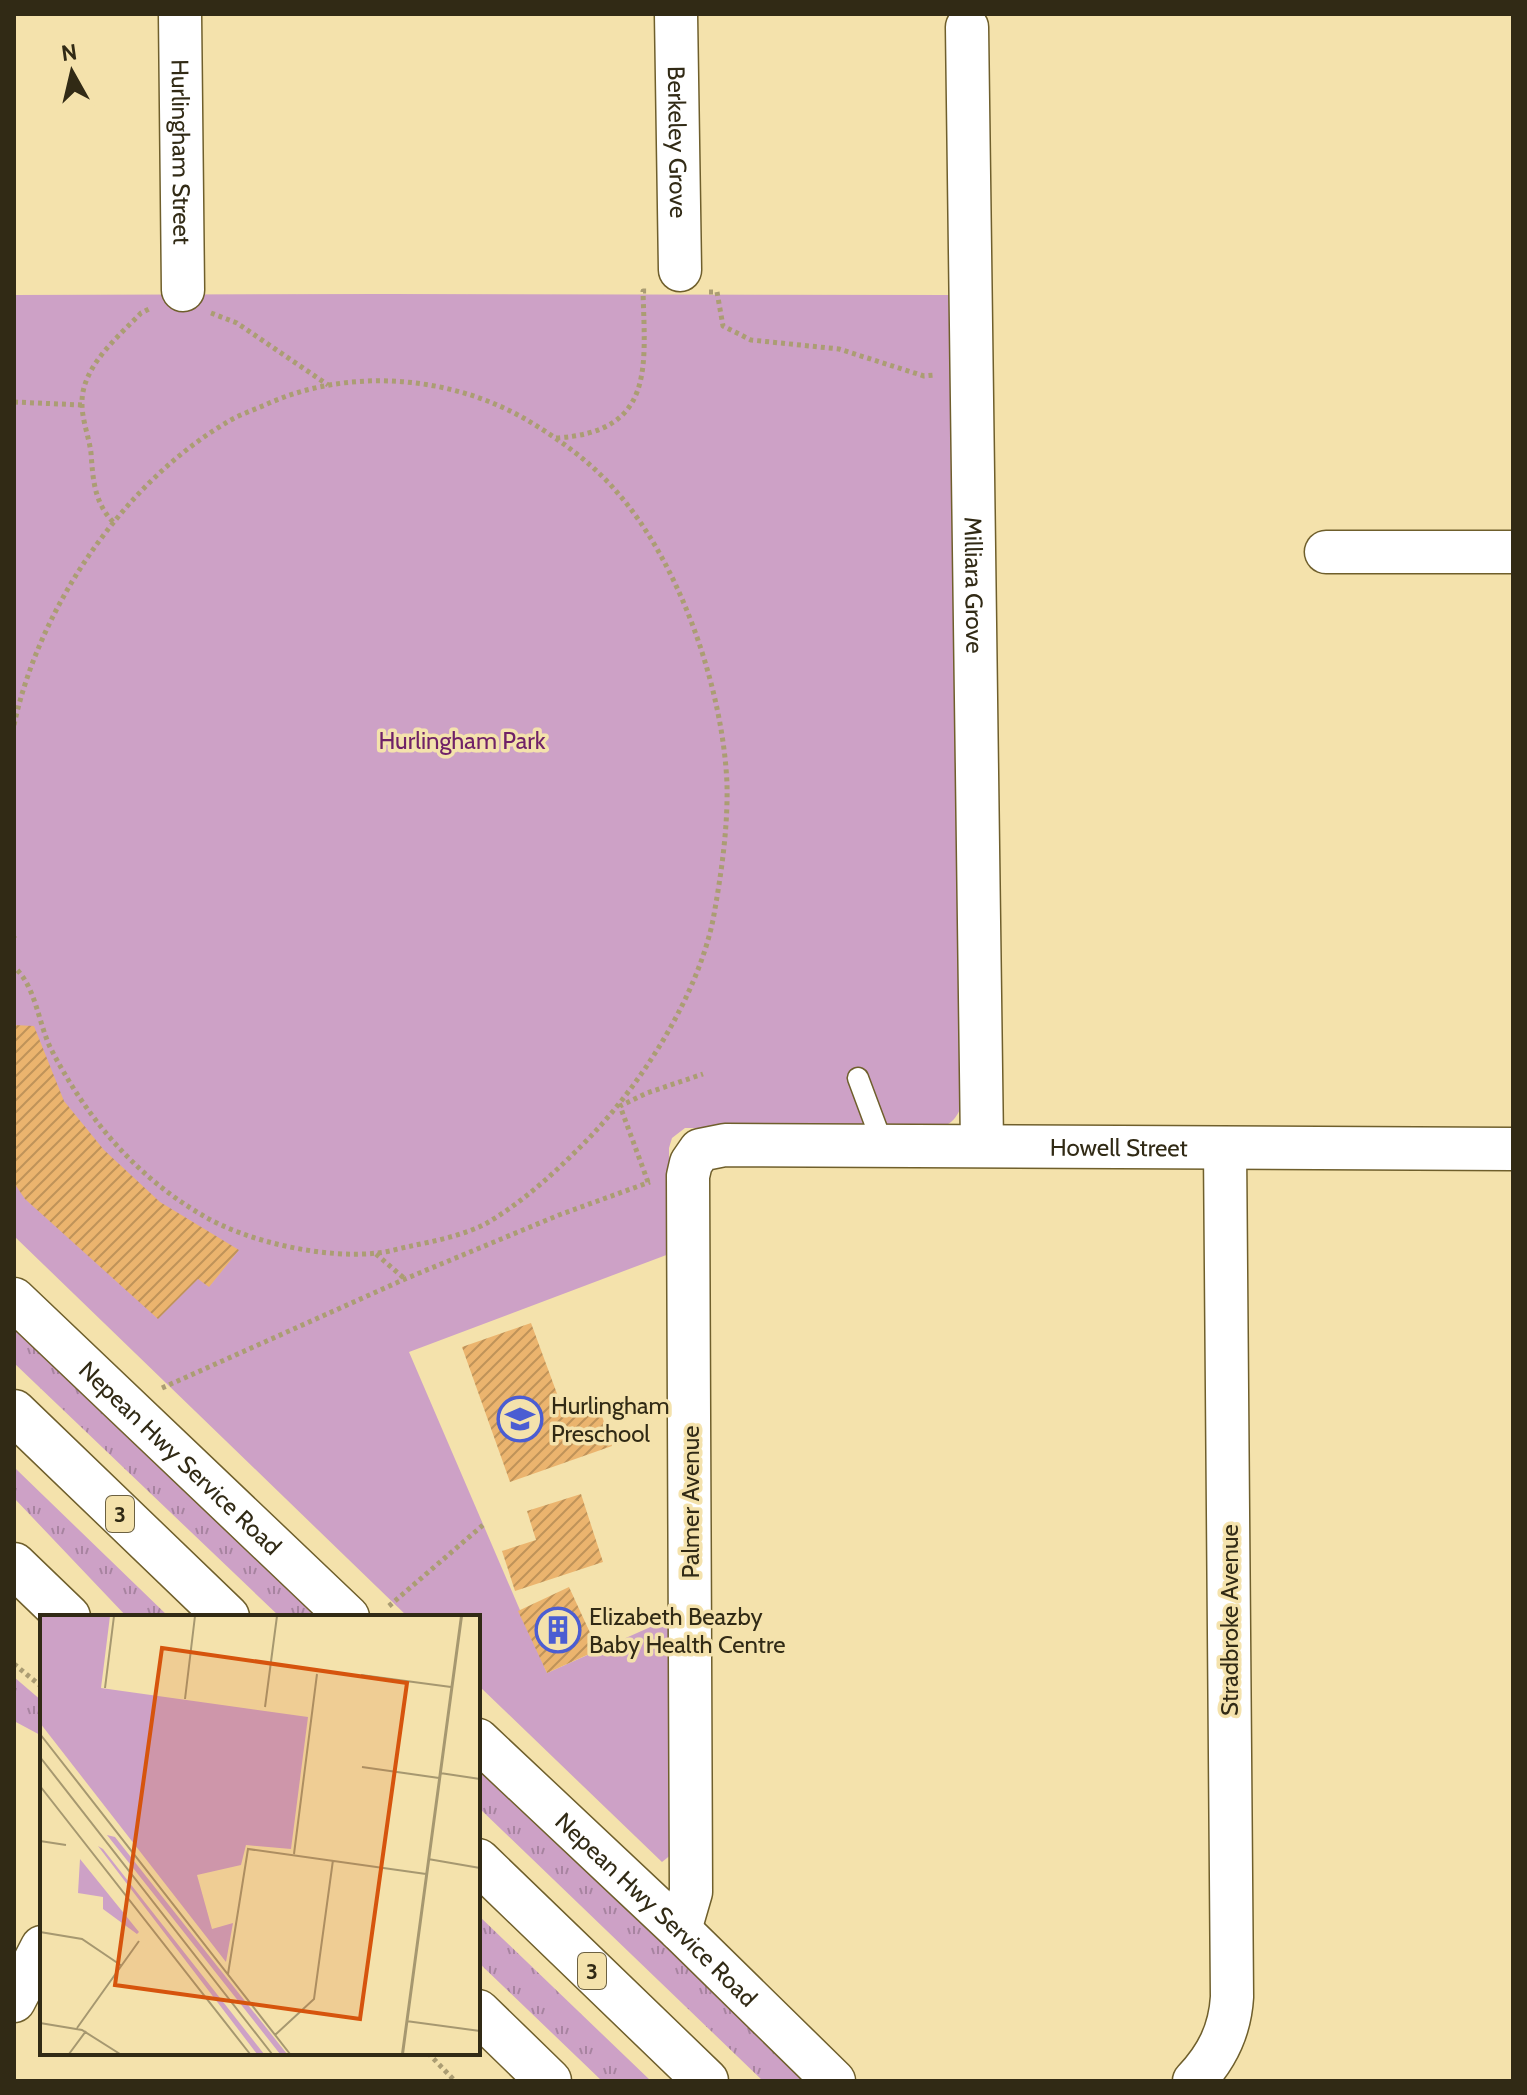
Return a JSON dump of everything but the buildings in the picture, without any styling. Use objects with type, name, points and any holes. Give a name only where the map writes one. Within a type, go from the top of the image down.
[{"type":"highway","name":"3","points":[[14,1412],[225,1615]]},
{"type":"highway","points":[[14,1565],[66,1615]]},
{"type":"highway","name":"3","points":[[480,1863],[706,2081]]},
{"type":"highway","points":[[480,2014],[549,2081]]},
{"type":"street","name":"Hurlingham Street","points":[[180,14],[184,304]]},
{"type":"street","name":"Berkeley Grove","points":[[676,14],[680,284]]},
{"type":"street","name":"Milliara Grove","points":[[967,27],[982,1145]]},
{"type":"street","points":[[1326,552],[1513,552]]},
{"type":"street","name":"Howell Street","points":[[668,1179],[691,1163],[700,1150],[725,1145],[1513,1149]]},
{"type":"street","name":"Stradbroke Avenue","points":[[1194,2081],[1221,2047],[1231,2013],[1232,1997],[1225,1148]]},
{"type":"street","name":"Palmer Avenue","points":[[668,1179],[691,1892],[680,1930]]},
{"type":"street","name":"Nepean Hwy Service Road","points":[[14,1299],[346,1615]]},
{"type":"street","name":"Nepean Hwy Service Road","points":[[480,1742],[680,1930],[834,2081]]},
{"type":"lane","points":[[858,1078],[883,1145]]},
{"type":"path","points":[[556,439],[597,432],[621,416],[638,396],[644,353],[643,291],[680,284],[717,292],[723,326],[751,340],[839,349],[924,376],[972,373]]},
{"type":"path","points":[[113,522],[96,498],[82,405],[84,389],[95,363],[145,309],[184,304],[237,323],[329,385]]},
{"type":"path","points":[[14,725],[33,658],[56,610],[113,522],[162,473],[225,423],[279,398],[329,385],[386,382],[436,385],[478,397],[511,411],[556,439],[615,489],[657,550],[697,636],[715,702],[727,782],[726,826],[712,924],[679,1009],[649,1067],[620,1106],[537,1188],[483,1225],[432,1241],[375,1254],[288,1247],[207,1218],[140,1171],[79,1098],[49,1044],[24,975],[14,967]]},
{"type":"path","points":[[14,402],[82,405]]},
{"type":"path","points":[[620,1106],[647,1093],[703,1074]]},
{"type":"path","points":[[125,1404],[405,1279],[559,1215],[668,1179],[620,1106]]},
{"type":"path","points":[[375,1254],[405,1279]]},
{"type":"path","points":[[389,1606],[483,1525]]},
{"type":"path","points":[[14,1664],[40,1685]]},
{"type":"path","points":[[430,2055],[455,2081]]},
{"type":"green space","name":"Hurlingham Park","points":[[14,295],[951,295],[962,1104],[958,1114],[949,1124],[934,1129],[685,1128],[672,1138],[669,1148],[669,1254],[409,1352],[547,1673],[673,1617],[672,1854],[662,1862],[480,1687],[480,1615],[406,1615],[14,1236]]},
{"type":"green space","points":[[14,1327],[317,1615],[278,1615],[14,1363]]},
{"type":"green space","points":[[14,1468],[167,1615],[125,1615],[14,1498]]},
{"type":"green space","points":[[14,1677],[40,1699],[40,1735],[14,1721]]},
{"type":"green space","points":[[480,1770],[807,2081],[763,2081],[480,1809]]},
{"type":"green space","points":[[480,1917],[651,2081],[602,2081],[480,1964]]},
{"type":"place","name":"Hurlingham Preschool","points":[[520,1419]]},
{"type":"place","name":"Elizabeth Beazby Baby Health Centre","points":[[558,1630]]}]
